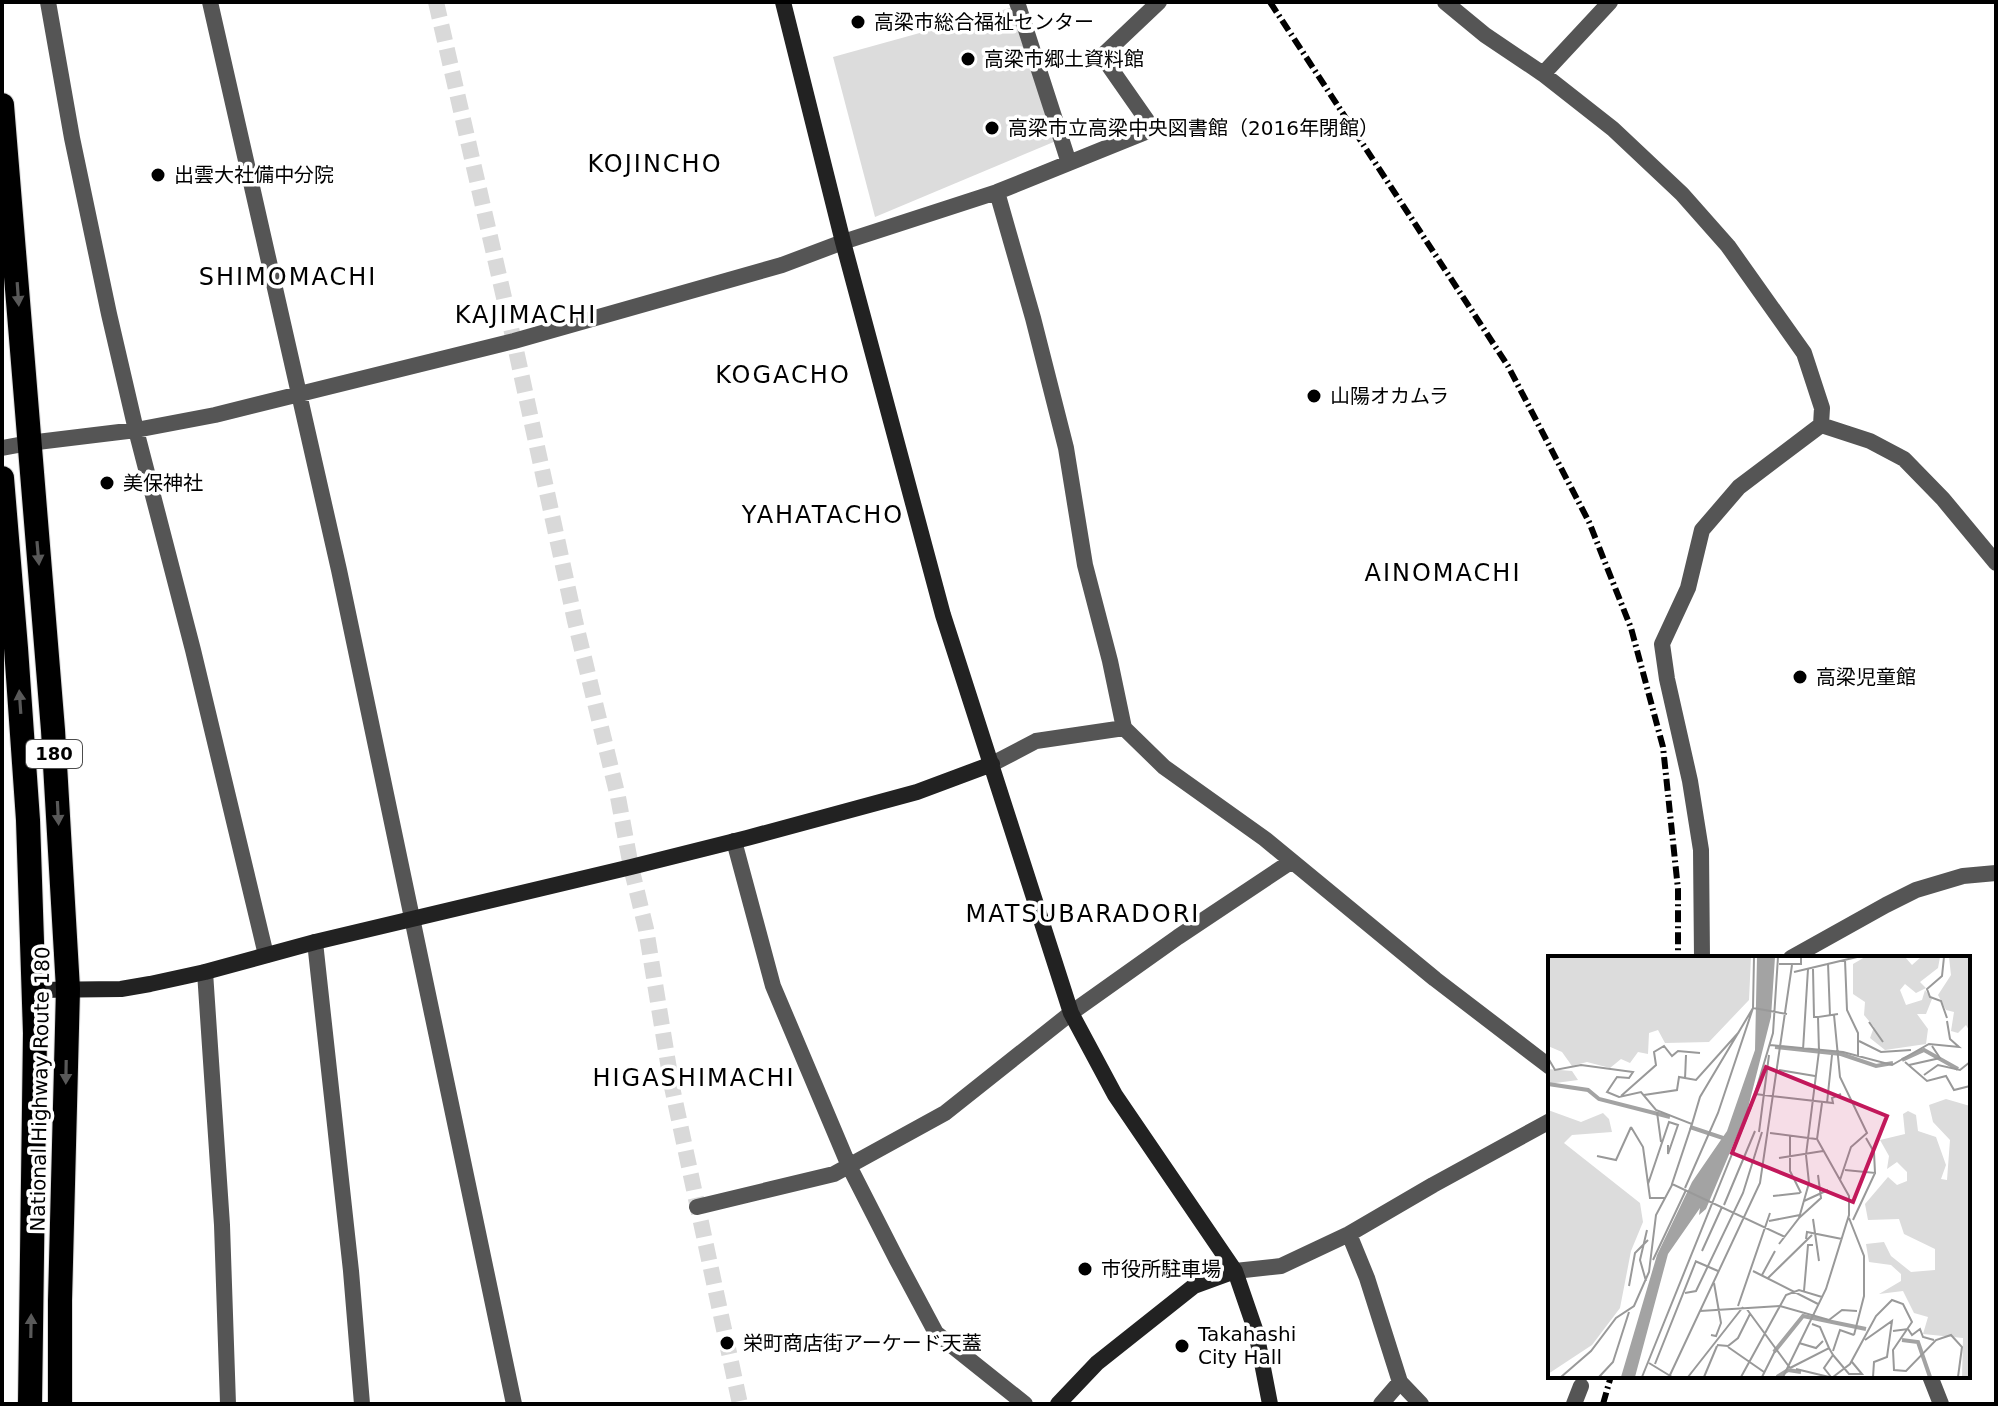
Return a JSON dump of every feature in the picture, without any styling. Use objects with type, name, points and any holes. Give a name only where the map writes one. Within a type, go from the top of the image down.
[{"type":"highway","name":"National Highway Route 180","points":[[2,105],[53,730],[68,989],[60,1404]]},
{"type":"highway","name":"National Highway Route 180","points":[[2,478],[28,820],[34,990],[30,1404]]},
{"type":"street","points":[[48,2],[72,138],[109,314],[197,663],[266,955]]},
{"type":"street","points":[[210,2],[339,570],[514,1404]]},
{"type":"street","points":[[783,2],[843,242],[943,615],[1071,1013],[1115,1095],[1235,1271],[1256,1332],[1270,1404]]},
{"type":"street","points":[[1017,2],[1069,163]]},
{"type":"street","points":[[2,448],[136,430],[215,415],[529,337],[782,265],[997,192],[1153,129],[1102,56],[1159,2]]},
{"type":"street","points":[[1445,2],[1613,129],[1682,194],[1728,246],[1804,353],[1822,408],[1821,425],[1739,487],[1702,530],[1688,588],[1662,644],[1701,850],[1702,956]]},
{"type":"street","points":[[1543,74],[1610,2]]},
{"type":"street","points":[[997,192],[1066,448],[1085,565],[1124,728],[1164,767],[1265,839],[1435,979],[1548,1065]]},
{"type":"street","points":[[1821,425],[1870,441],[1904,459],[1943,499],[1996,563]]},
{"type":"street","points":[[34,990],[121,989],[205,972],[315,942],[734,841],[917,792],[992,764],[1036,741],[1124,728]]},
{"type":"street","points":[[734,841],[773,986],[849,1166],[936,1333],[1025,1404]]},
{"type":"street","points":[[697,1207],[834,1174],[945,1113],[1071,1013],[1292,861]]},
{"type":"street","points":[[1795,956],[1916,890],[1963,876],[1996,873]]},
{"type":"street","points":[[315,942],[351,1271],[362,1404]]},
{"type":"street","points":[[205,972],[221,1210],[228,1404]]},
{"type":"street","points":[[1058,1404],[1097,1363],[1194,1286],[1235,1271],[1281,1266],[1349,1234],[1548,1122]]},
{"type":"street","points":[[1349,1234],[1367,1278],[1400,1382],[1421,1404]]},
{"type":"street","points":[[1931,1378],[1941,1404]]},
{"type":"street","points":[[1381,1404],[1400,1382]]},
{"type":"street","points":[[1574,1404],[1581,1386]]},
{"type":"shaded area","points":[[1010,8],[1056,141],[875,217],[833,57]]},
{"type":"tunnel","points":[[436,2],[575,621],[618,797],[646,929],[672,1087],[740,1404]]},
{"type":"railway","points":[[1270,2],[1508,366],[1589,522],[1631,628],[1663,747],[1678,889],[1678,956]]},
{"type":"railway","points":[[1603,1404],[1610,1378]]},
{"type":"place","name":"高梁市総合福祉センター","points":[[858,22]]},
{"type":"place","name":"高梁市郷土資料館","points":[[968,59]]},
{"type":"place","name":"高梁市立高梁中央図書館（2016年閉館）","points":[[992,128]]},
{"type":"place","name":"出雲大社備中分院","points":[[158,175]]},
{"type":"place","name":"山陽オカムラ","points":[[1314,396]]},
{"type":"place","name":"美保神社","points":[[107,483]]},
{"type":"place","name":"高梁児童館","points":[[1800,677]]},
{"type":"place","name":"市役所駐車場","points":[[1085,1269]]},
{"type":"place","name":"栄町商店街アーケード天蓋","points":[[727,1343]]},
{"type":"place","name":"Takahashi City Hall","points":[[1182,1346]]},
{"type":"district","name":"KOJINCHO","points":[[655,164]]},
{"type":"district","name":"SHIMOMACHI","points":[[288,277]]},
{"type":"district","name":"KAJIMACHI","points":[[526,315]]},
{"type":"district","name":"KOGACHO","points":[[783,375]]},
{"type":"district","name":"YAHATACHO","points":[[823,515]]},
{"type":"district","name":"AINOMACHI","points":[[1443,573]]},
{"type":"district","name":"MATSUBARADORI","points":[[1083,914]]},
{"type":"district","name":"HIGASHIMACHI","points":[[694,1078]]}]
